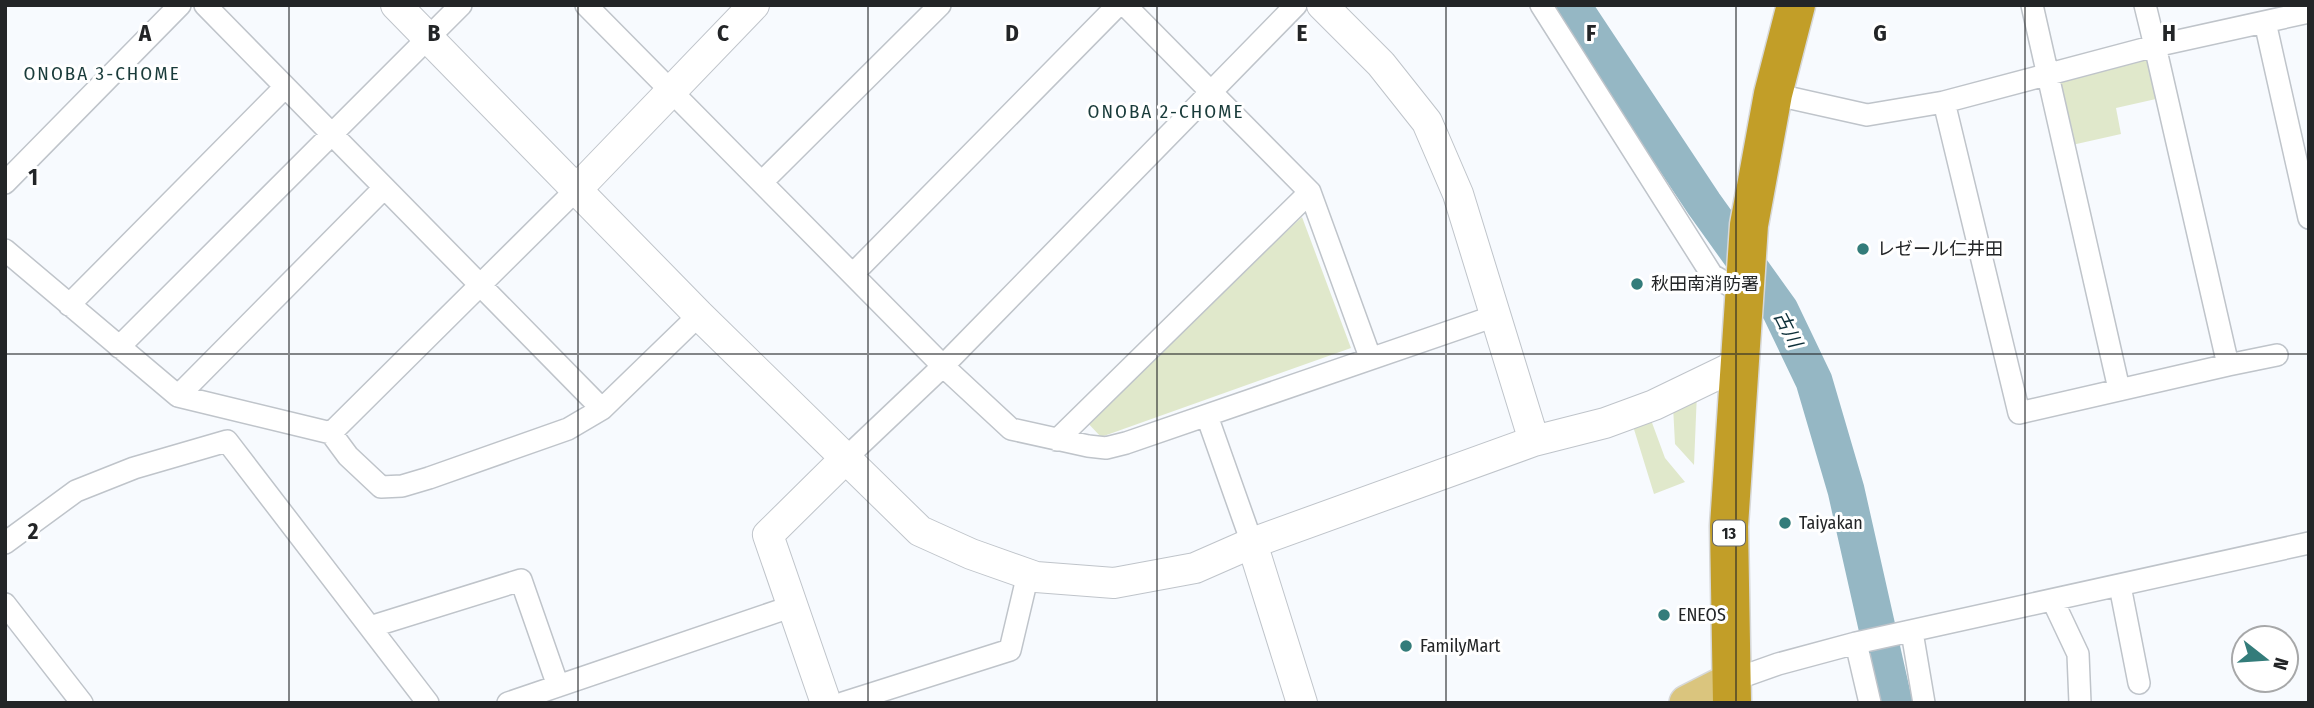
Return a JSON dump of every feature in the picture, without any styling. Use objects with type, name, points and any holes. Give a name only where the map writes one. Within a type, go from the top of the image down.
[{"type":"highway","name":"13","points":[[1731,692],[1729,526],[1749,226],[1773,94],[1796,5]]},
{"type":"main road","points":[[1687,703],[1731,692]]},
{"type":"street","points":[[5,183],[180,5]]},
{"type":"street","points":[[205,5],[602,409]]},
{"type":"street","points":[[396,5],[699,314],[920,531],[971,554],[1028,574],[1114,583],[1195,568],[1252,543],[1534,441],[1617,419],[1739,364]]},
{"type":"street","points":[[119,346],[461,5]]},
{"type":"street","points":[[586,5],[943,366],[1011,429],[1106,448],[1207,416],[1370,357],[1495,316]]},
{"type":"street","points":[[331,433],[578,188],[754,5]]},
{"type":"street","points":[[762,182],[940,5]]},
{"type":"street","points":[[853,274],[1118,5]]},
{"type":"street","points":[[1125,5],[1310,192],[1370,357]]},
{"type":"street","points":[[826,703],[768,535],[943,366],[1296,5]]},
{"type":"street","points":[[1322,5],[1381,64],[1427,122],[1458,194],[1534,441]]},
{"type":"street","points":[[1541,5],[1712,275],[1743,291]]},
{"type":"street","points":[[2032,5],[2119,389]]},
{"type":"street","points":[[2145,5],[2228,365]]},
{"type":"street","points":[[1773,94],[1867,115],[1944,102],[2155,46],[2309,12]]},
{"type":"street","points":[[2264,22],[2309,218]]},
{"type":"street","points":[[69,305],[285,87]]},
{"type":"street","points":[[1944,102],[2019,413],[2277,355]]},
{"type":"street","points":[[178,396],[383,189]]},
{"type":"street","points":[[1057,440],[1310,192]]},
{"type":"street","points":[[5,250],[178,396],[331,433],[348,456],[381,487],[402,486],[568,429],[602,409],[699,314]]},
{"type":"street","points":[[1207,416],[1252,543],[1302,703]]},
{"type":"street","points":[[5,543],[76,491],[134,468],[227,441],[428,703]]},
{"type":"street","points":[[1731,692],[1778,664],[1860,642],[1908,633],[1995,610],[2053,601],[2309,543]]},
{"type":"street","points":[[843,703],[1010,650],[1028,574]]},
{"type":"street","points":[[370,627],[521,580],[558,686]]},
{"type":"street","points":[[2120,586],[2139,683]]},
{"type":"street","points":[[2053,601],[2078,654],[2080,703]]},
{"type":"street","points":[[5,604],[82,703]]},
{"type":"street","points":[[508,703],[793,606]]},
{"type":"street","points":[[1908,633],[1924,703]]},
{"type":"street","points":[[1860,642],[1870,703]]},
{"type":"green space","points":[[2147,57],[2156,99],[2116,108],[2121,134],[2072,145],[2058,77]]},
{"type":"green space","points":[[1302,217],[1351,348],[1101,437],[1084,419]]},
{"type":"green space","points":[[1697,392],[1694,465],[1675,444],[1673,406]]},
{"type":"green space","points":[[1651,420],[1665,458],[1685,482],[1654,494],[1633,426]]},
{"type":"waterway","name":"古川","points":[[1572,5],[1704,204],[1780,310],[1814,381],[1846,490],[1894,703]]},
{"type":"place","name":"レゼール仁井田","points":[[1863,249]]},
{"type":"place","name":"秋田南消防署","points":[[1637,284]]},
{"type":"place","name":"Taiyakan","points":[[1785,523]]},
{"type":"place","name":"ENEOS","points":[[1664,615]]},
{"type":"place","name":"FamilyMart","points":[[1406,646]]},
{"type":"district","name":"ONOBA 3-CHOME","points":[[102,73]]},
{"type":"district","name":"ONOBA 2-CHOME","points":[[1166,111]]}]
